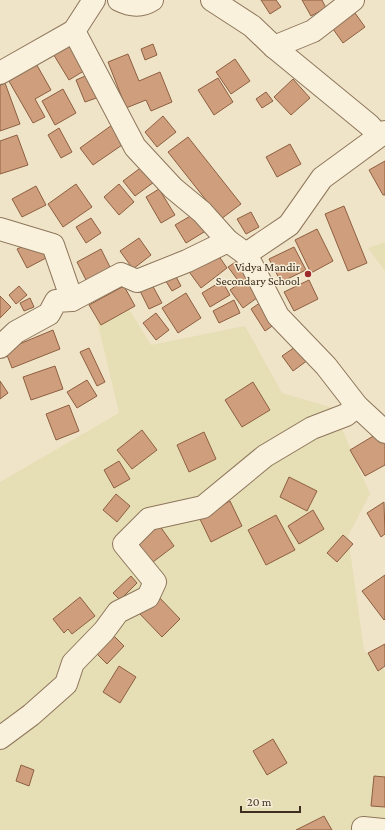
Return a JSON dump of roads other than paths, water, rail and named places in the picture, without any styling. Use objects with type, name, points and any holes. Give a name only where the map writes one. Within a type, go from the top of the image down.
[{"type":"street","points":[[0,73],[74,31],[94,0]]},
{"type":"street","points":[[119,0],[129,5],[147,3],[152,0]]},
{"type":"street","points":[[212,0],[252,26],[274,47],[382,133],[322,178],[289,225],[246,254]]},
{"type":"street","points":[[274,47],[313,31],[353,0]]},
{"type":"street","points":[[74,31],[135,147],[173,188],[202,212],[228,241],[246,254],[278,316],[326,366],[357,406],[385,432]]},
{"type":"street","points":[[0,230],[53,245],[72,300]]},
{"type":"street","points":[[0,347],[16,332],[49,314],[56,301],[72,300],[121,274],[137,281],[187,261],[228,241]]},
{"type":"street","points":[[0,738],[31,715],[66,684],[73,663],[104,631],[118,612],[148,596],[155,582],[124,544],[149,519],[203,507],[265,456],[312,428],[346,415],[357,406]]},
{"type":"place","name":"Vidya Mandir Secondary School","points":[[308,274]]}]
